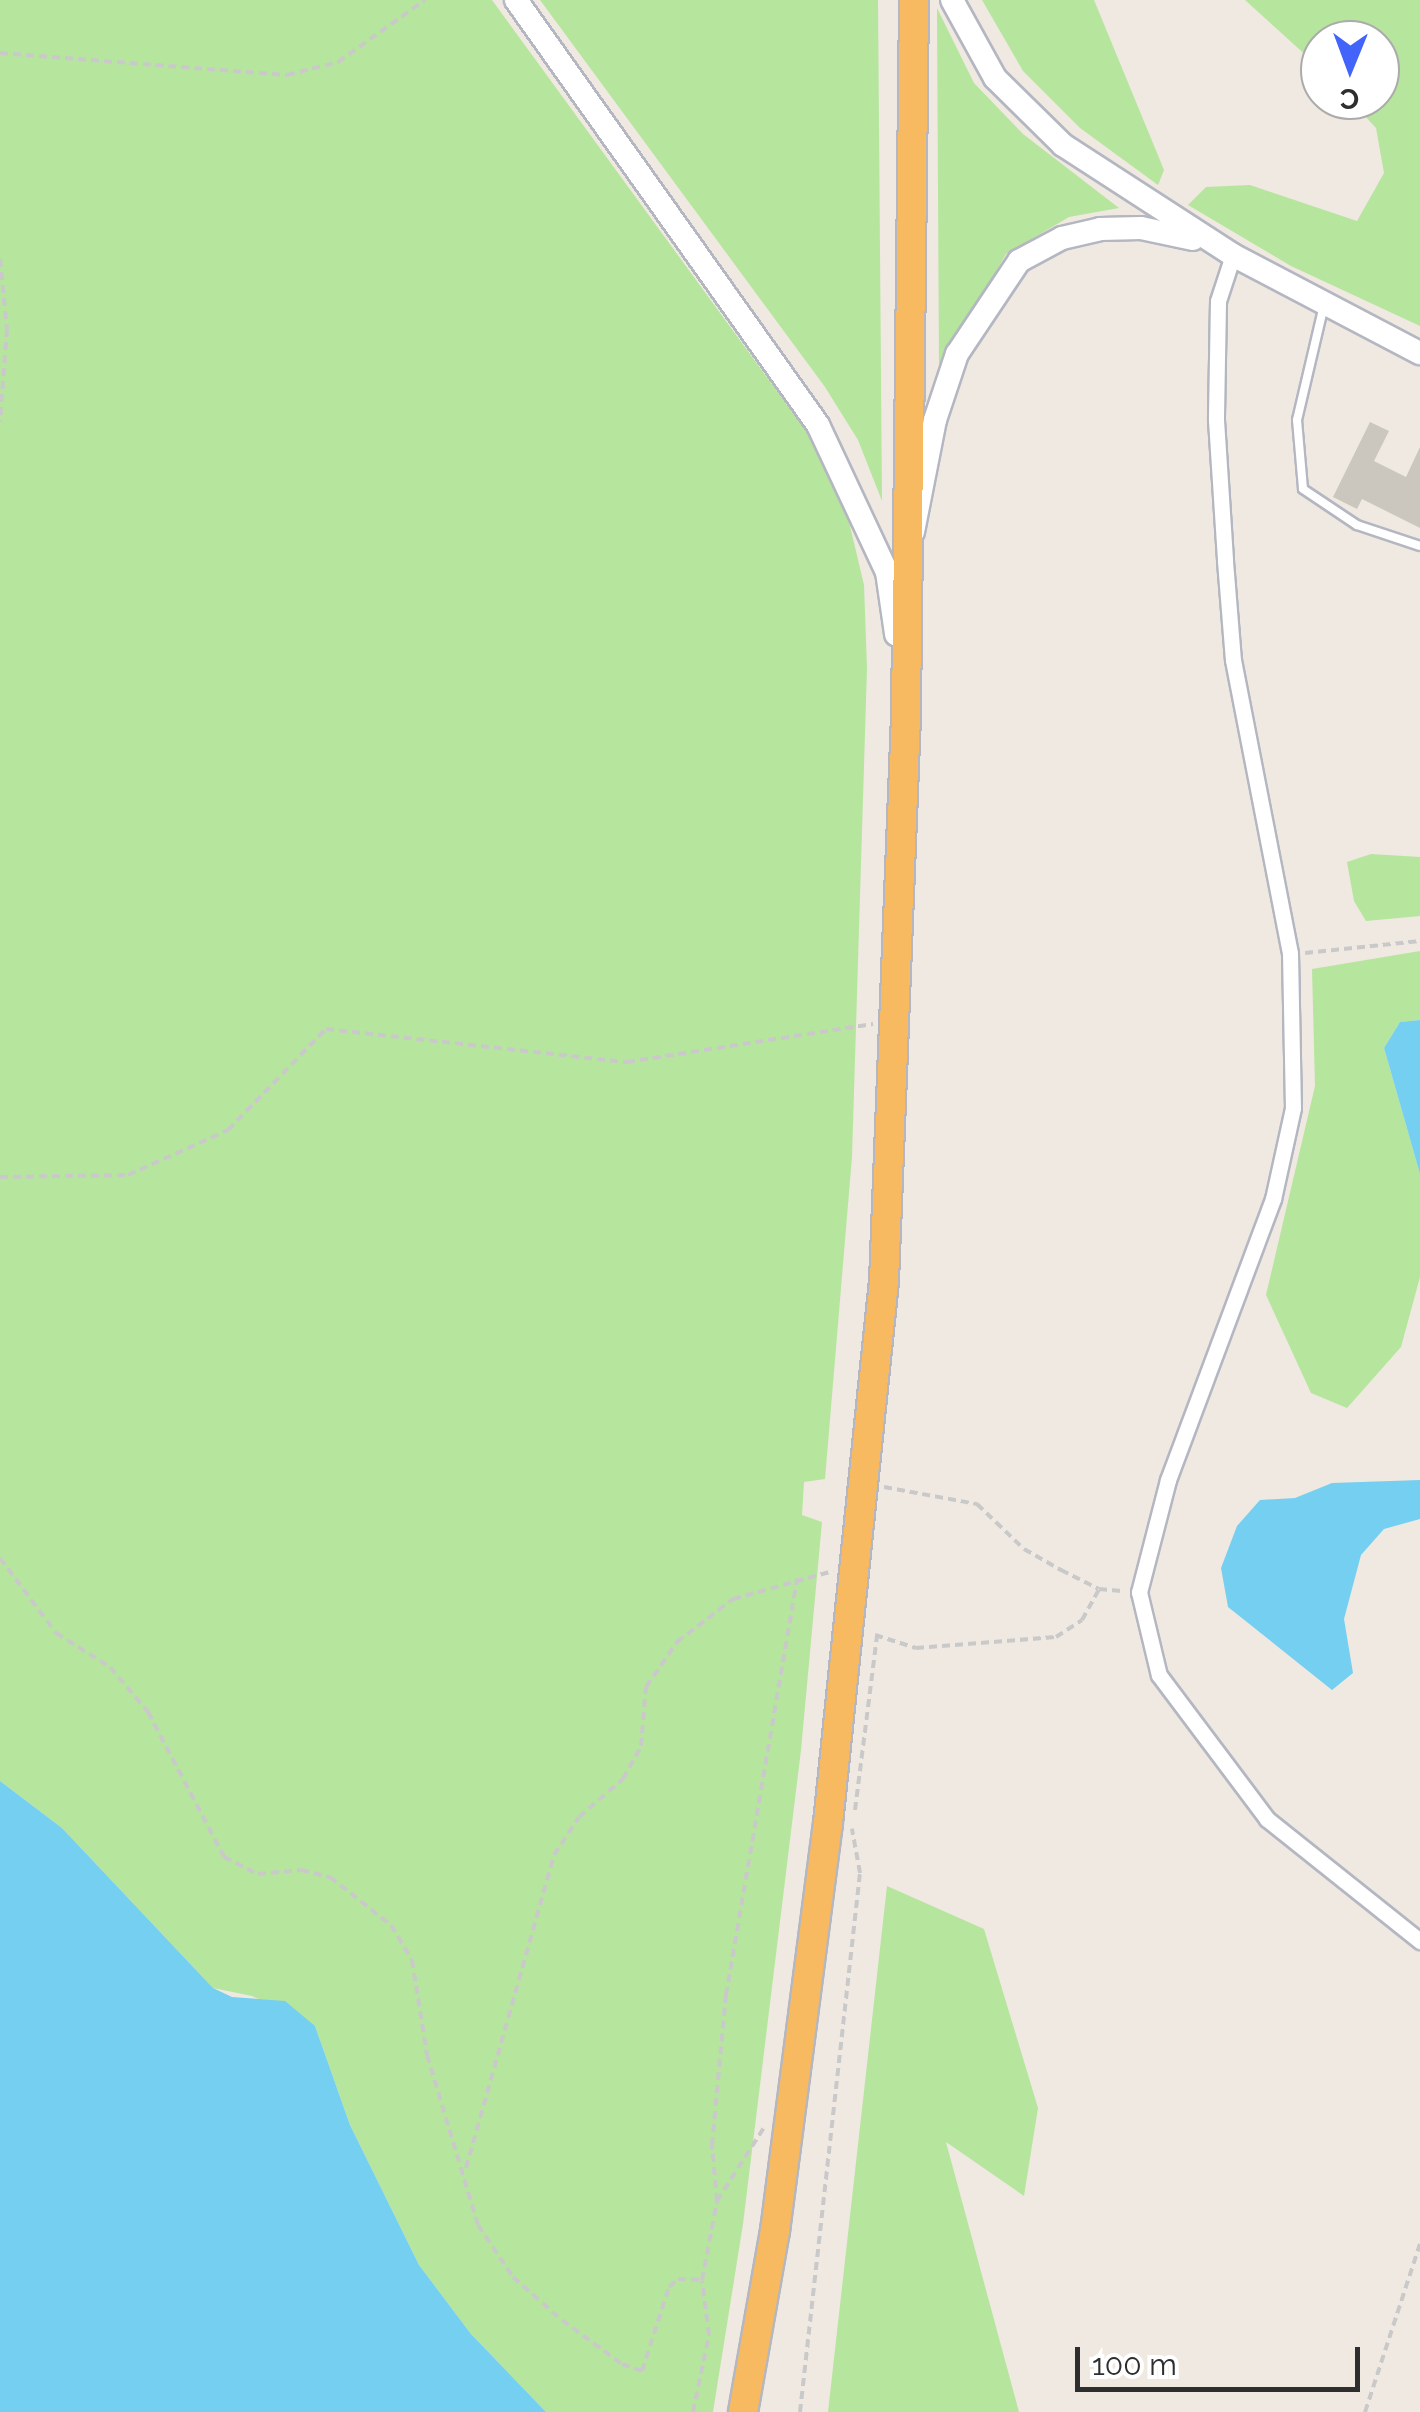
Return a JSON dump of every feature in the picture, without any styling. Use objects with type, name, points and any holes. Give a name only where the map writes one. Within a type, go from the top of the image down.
[{"type":"highway","points":[[743,2412],[864,1632],[858,1570],[898,1020],[909,541],[914,0]]},
{"type":"main road","points":[[516,0],[818,425],[887,572],[906,714]]},
{"type":"main road","points":[[952,0],[975,48],[1026,112],[1121,187],[1233,255],[1420,353]]},
{"type":"main road","points":[[909,541],[957,354],[1019,262],[1062,238],[1100,229],[1141,228],[1212,242]]},
{"type":"street","points":[[1233,255],[1218,301],[1216,400],[1228,600],[1233,660],[1290,953],[1293,1108],[1273,1199],[1168,1480],[1139,1592],[1159,1675],[1267,1820],[1420,1940]]},
{"type":"lane","points":[[1324,305],[1297,420],[1304,489],[1357,525],[1420,546]]},
{"type":"path","points":[[0,53],[287,75],[338,62],[425,0]]},
{"type":"path","points":[[0,259],[7,329],[0,422]]},
{"type":"path","points":[[1290,953],[1347,953],[1420,941]]},
{"type":"path","points":[[0,1177],[128,1176],[228,1130],[326,1029],[626,1062],[898,1020]]},
{"type":"path","points":[[866,1483],[977,1504],[1024,1548],[1099,1589],[1139,1592]]},
{"type":"path","points":[[0,1558],[56,1634],[110,1666],[148,1712],[224,1857],[258,1874],[301,1870],[330,1876],[391,1925],[412,1960],[427,2054],[466,2170],[478,2226],[513,2277],[622,2364],[642,2370],[669,2287],[678,2278],[702,2280]]},
{"type":"path","points":[[466,2170],[554,1855],[579,1817],[623,1779],[641,1746],[646,1687],[676,1642],[734,1600],[797,1578],[858,1570]]},
{"type":"path","points":[[693,2412],[709,2336],[702,2280],[717,2201],[712,2146],[726,1995],[797,1578]]},
{"type":"path","points":[[800,2412],[860,1873],[852,1829],[864,1632],[916,1648],[1056,1637],[1082,1620],[1099,1589]]},
{"type":"path","points":[[717,2201],[761,2126],[788,2126]]},
{"type":"path","points":[[1365,2412],[1420,2244]]},
{"type":"green space","points":[[0,0],[492,0],[806,431],[846,509],[864,585],[867,668],[852,1157],[825,1479],[804,1482],[802,1515],[822,1522],[801,1750],[743,2224],[713,2412],[546,2412],[471,2334],[419,2265],[350,2125],[315,2026],[252,1996],[213,1988],[62,1828],[0,1781]]},
{"type":"green space","points":[[540,0],[878,0],[882,501],[858,440],[825,387]]},
{"type":"green space","points":[[982,0],[1094,0],[1164,170],[1158,185],[1080,128],[1023,71]]},
{"type":"green space","points":[[1245,0],[1420,0],[1420,326],[1291,266],[1188,205],[1206,187],[1250,185],[1357,221],[1384,173],[1376,128],[1369,120],[1400,120],[1400,20],[1300,20],[1300,50]]},
{"type":"green space","points":[[937,8],[974,83],[1023,134],[1119,208],[1069,217],[1006,254],[939,370]]},
{"type":"green space","points":[[1371,854],[1420,857],[1420,916],[1366,921],[1354,901],[1347,862]]},
{"type":"green space","points":[[1420,951],[1420,1020],[1400,1022],[1384,1048],[1420,1174],[1420,1277],[1401,1347],[1347,1408],[1311,1393],[1266,1295],[1315,1086],[1312,969]]},
{"type":"green space","points":[[887,1886],[984,1929],[1038,2108],[1024,2196],[946,2142],[1019,2412],[828,2412]]},
{"type":"water","points":[[1420,1020],[1420,1174],[1384,1048],[1400,1022]]},
{"type":"water","points":[[1420,1480],[1420,1519],[1384,1529],[1361,1555],[1344,1619],[1353,1673],[1332,1690],[1228,1607],[1221,1568],[1237,1526],[1260,1500],[1295,1498],[1332,1483]]},
{"type":"water","points":[[0,1781],[62,1828],[213,1988],[232,1997],[285,2001],[315,2026],[350,2125],[419,2265],[471,2334],[546,2412],[0,2412]]},
{"type":"building","points":[[1370,422],[1389,431],[1374,461],[1406,477],[1420,447],[1420,528],[1362,499],[1357,509],[1333,497]]}]
